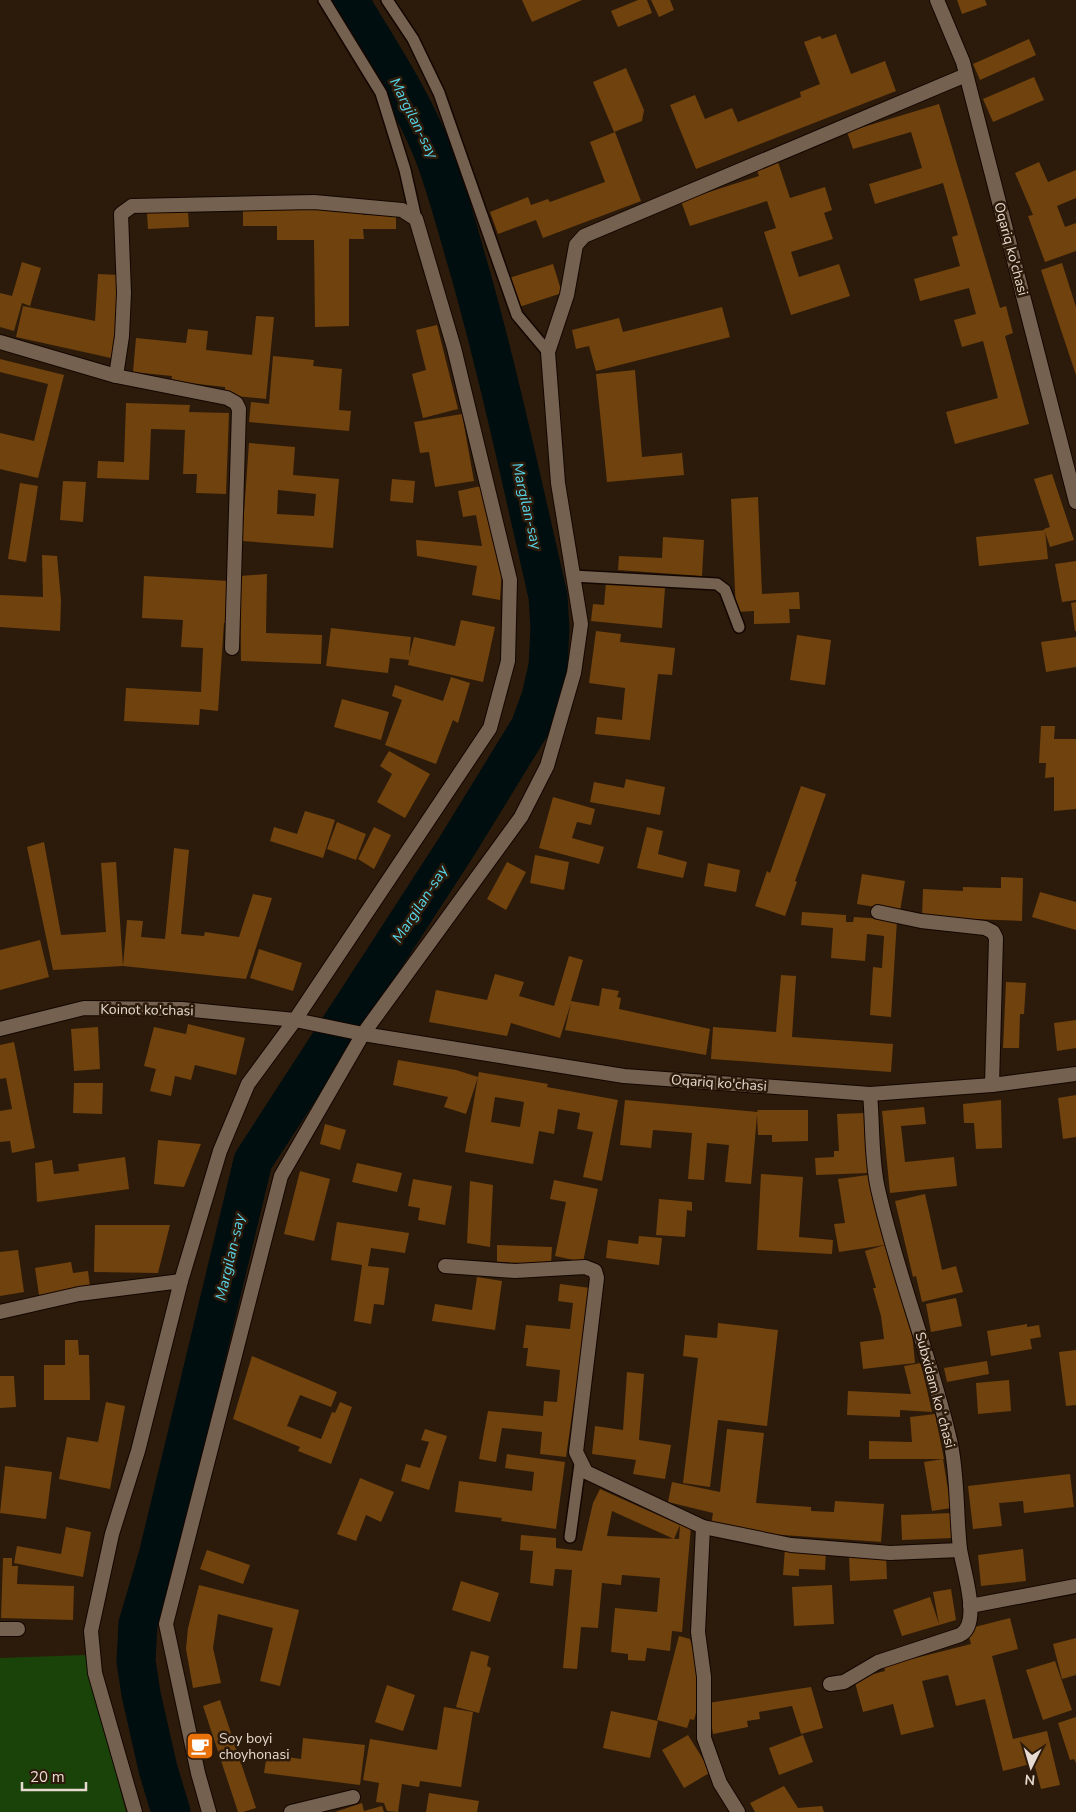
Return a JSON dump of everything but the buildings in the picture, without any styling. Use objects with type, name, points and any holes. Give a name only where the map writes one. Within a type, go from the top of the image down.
[{"type":"street","name":"Oqariq ko'chasi","points":[[937,0],[966,75],[1076,502]]},
{"type":"street","points":[[210,1812],[198,1773],[166,1624],[281,1176],[335,1079],[363,1034],[521,817],[547,766],[574,674],[581,624],[558,483],[548,352],[567,295],[576,246],[584,236],[966,75]]},
{"type":"street","points":[[116,376],[122,336],[124,293],[121,214],[132,206],[314,202],[402,210],[416,218],[454,348],[510,580],[508,661],[490,728],[295,1020],[248,1084],[220,1151],[181,1281],[138,1451],[112,1534],[91,1631],[95,1673],[135,1812]]},
{"type":"street","points":[[0,342],[116,376],[227,398],[236,403],[239,409],[232,648]]},
{"type":"street","points":[[878,912],[921,921],[985,928],[993,932],[996,938],[992,1085]]},
{"type":"street","name":"Koinot ko'chasi","points":[[0,1028],[84,1008],[182,1009],[295,1020],[363,1034]]},
{"type":"street","name":"Oqariq ko'chasi","points":[[363,1034],[624,1076],[870,1094],[992,1085],[1076,1074]]},
{"type":"street","name":"Subxidam koʻchasi","points":[[830,1684],[844,1682],[878,1662],[963,1634],[971,1617],[960,1550],[950,1442],[926,1350],[891,1248],[877,1185],[870,1094]]},
{"type":"street","points":[[445,1266],[515,1271],[585,1267],[595,1271],[597,1278],[576,1452],[580,1464],[586,1472],[703,1527],[791,1545],[890,1552],[960,1550]]},
{"type":"street","points":[[0,1312],[79,1294],[181,1281]]},
{"type":"street","points":[[703,1527],[698,1632],[704,1677],[704,1738],[720,1783],[738,1812]]},
{"type":"street","points":[[970,1606],[1076,1586]]},
{"type":"street","points":[[0,1629],[18,1630]]},
{"type":"street","points":[[291,1812],[353,1797]]},
{"type":"lane","points":[[324,0],[381,93],[405,170],[416,218]]},
{"type":"lane","points":[[387,0],[412,39],[439,93],[516,314],[548,352]]},
{"type":"lane","points":[[573,576],[717,584],[725,590],[739,627]]},
{"type":"lane","points":[[570,1537],[580,1464]]},
{"type":"green space","points":[[85,1655],[126,1812],[0,1812],[0,1658]]},
{"type":"waterway","name":"Margilan-say","points":[[171,1812],[158,1769],[141,1694],[136,1661],[138,1624],[158,1556],[253,1161],[457,846],[530,727],[541,697],[548,666],[550,629],[548,596],[491,353],[448,197],[433,152],[415,112],[349,0]]},
{"type":"place","name":"Soy boyi choyhonasi","points":[[200,1746]]}]
